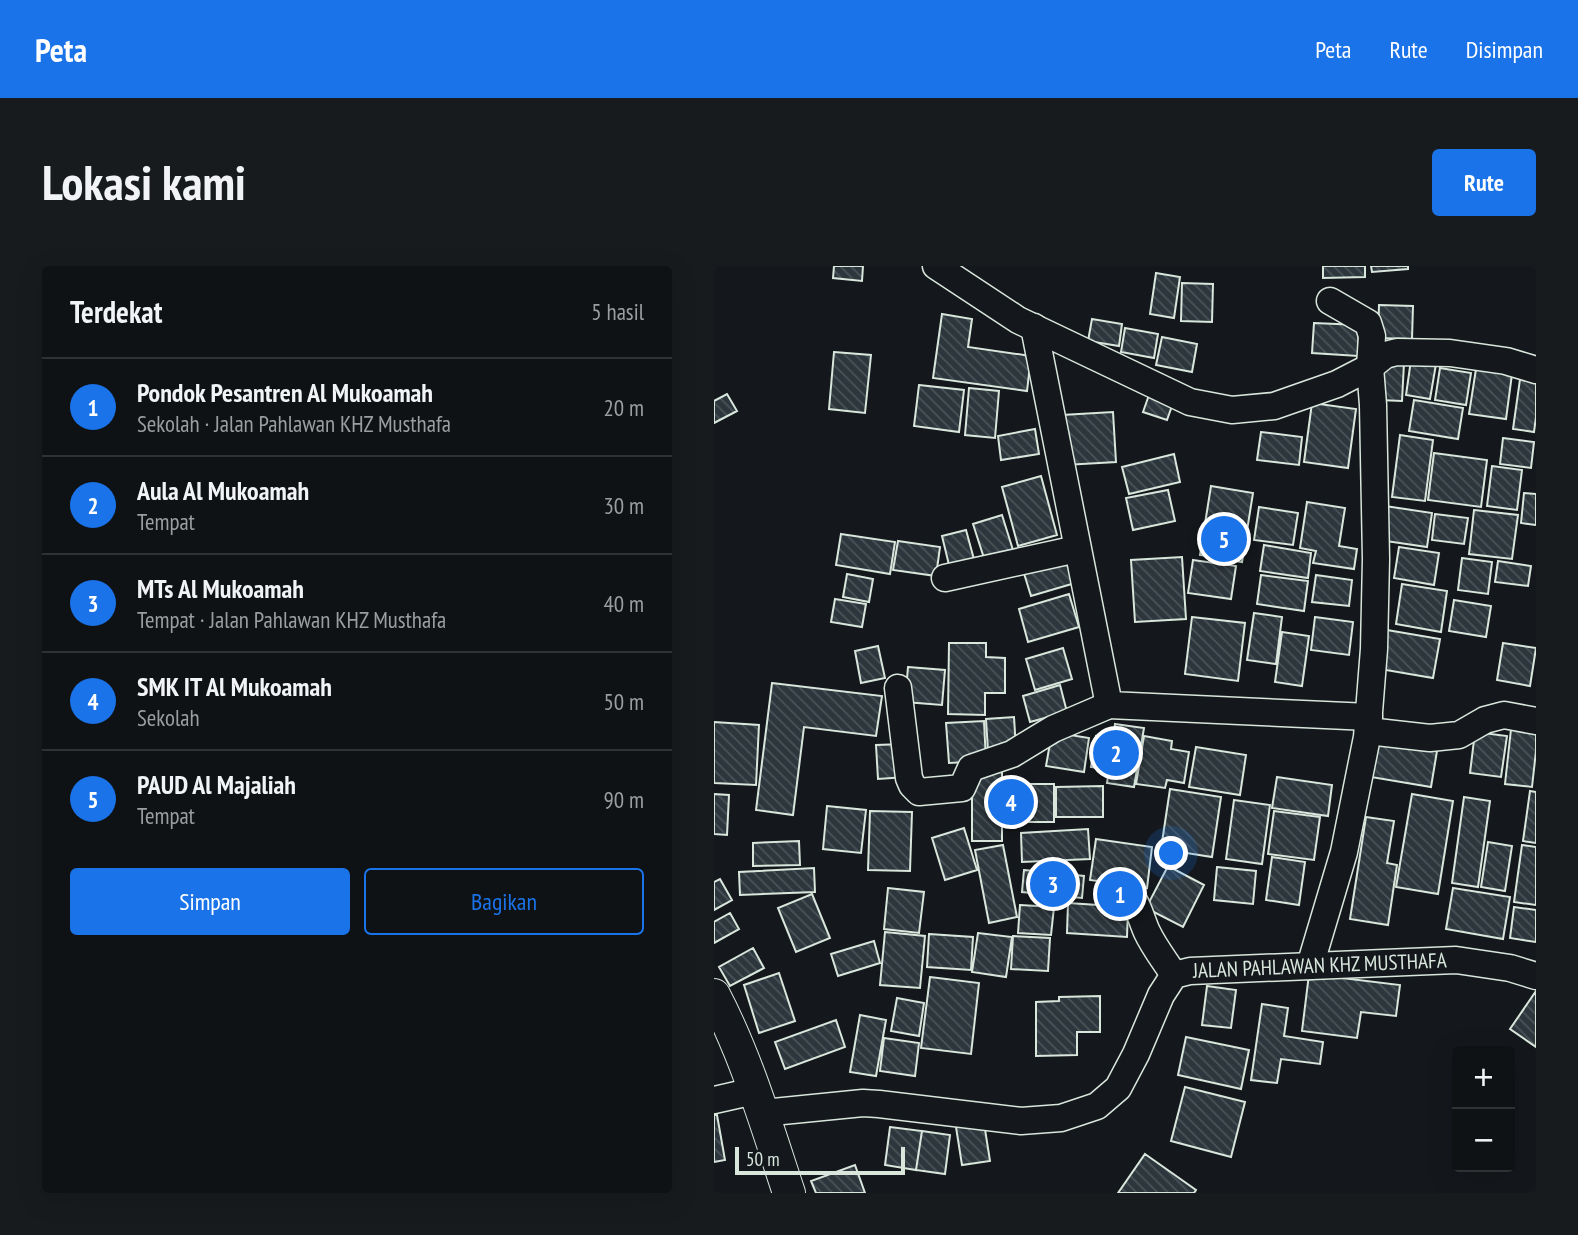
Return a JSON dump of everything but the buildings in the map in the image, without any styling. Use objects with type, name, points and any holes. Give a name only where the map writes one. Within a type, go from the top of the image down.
[{"type":"main road","points":[[714,995],[727,1020],[789,1193]]},
{"type":"street","points":[[936,266],[1018,320],[1190,402],[1232,410],[1274,406],[1337,384],[1370,368],[1385,355],[1397,352],[1450,353],[1506,361],[1536,370]]},
{"type":"street","points":[[1310,966],[1344,852],[1368,724],[1374,649],[1376,559],[1370,368],[1372,336],[1368,323],[1330,302]]},
{"type":"street","points":[[1034,327],[1109,705]]},
{"type":"street","points":[[945,578],[1077,549]]},
{"type":"street","points":[[898,688],[909,778],[919,792],[962,788],[971,768],[1012,754],[1053,729],[1109,705],[1368,724],[1430,738],[1459,735],[1485,720],[1504,715],[1536,721]]},
{"type":"street","points":[[1134,901],[1140,909],[1149,936],[1174,975]]},
{"type":"street","name":"JALAN PAHLAWAN KHZ MUSTHAFA","points":[[714,1100],[879,1104],[1021,1121],[1061,1118],[1097,1106],[1118,1088],[1161,995],[1174,975],[1203,970],[1456,960],[1510,968],[1536,976]]},
{"type":"place","name":"PAUD Al Majaliah","points":[[1224,539]]},
{"type":"place","name":"Aula Al Mukoamah","points":[[1116,753]]},
{"type":"place","name":"SMK IT Al Mukoamah","points":[[1011,802]]},
{"type":"place","name":"MTs Al Mukoamah","points":[[1053,884]]},
{"type":"place","name":"Pondok Pesantren Al Mukoamah","points":[[1120,894]]}]
